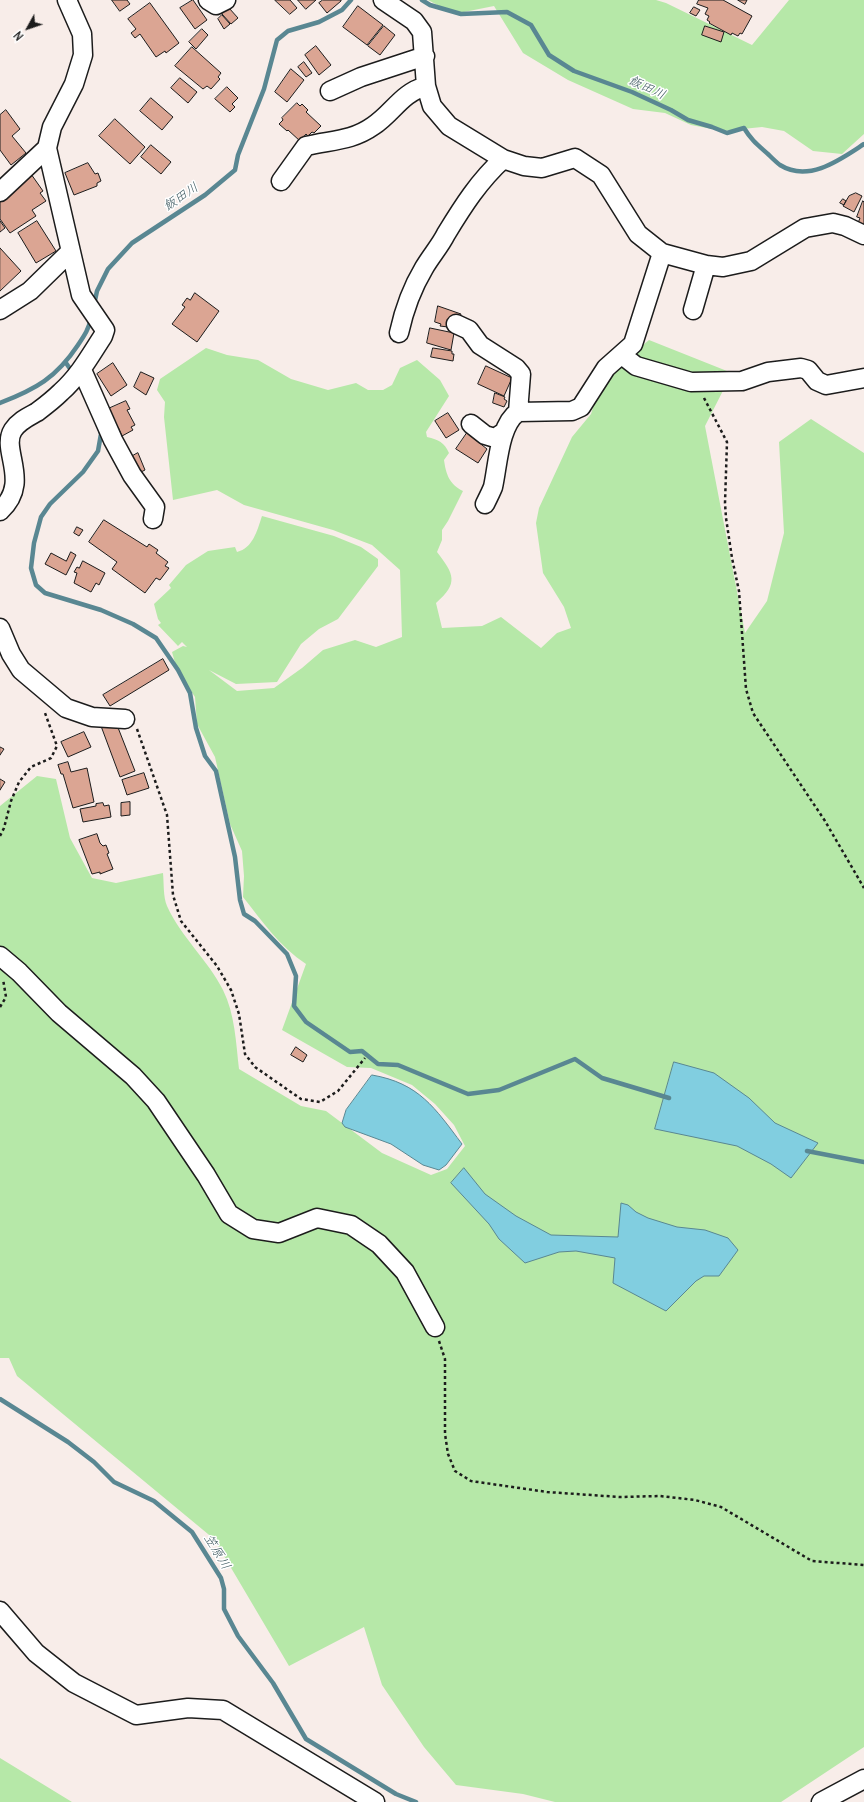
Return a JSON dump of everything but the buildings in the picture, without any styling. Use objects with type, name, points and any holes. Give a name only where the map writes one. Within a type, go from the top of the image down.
[{"type":"street","points":[[0,511],[12,496],[15,482],[10,444],[12,431],[24,418],[37,411],[61,392],[82,370],[103,336],[105,330],[81,295],[47,148],[52,127],[74,84],[83,55],[82,34],[67,0]]},
{"type":"street","points":[[208,0],[216,5],[226,0]]},
{"type":"street","points":[[382,0],[414,21],[422,32],[425,56],[426,86],[432,106],[449,126],[503,159],[524,166],[542,168],[575,158],[601,175],[638,234],[662,253],[706,265],[723,267],[751,261],[805,228],[833,223],[845,226],[864,235]]},
{"type":"street","points":[[330,91],[361,77],[425,56]]},
{"type":"street","points":[[281,181],[306,146],[357,136],[380,121],[404,96],[416,89],[426,86]]},
{"type":"street","points":[[0,192],[47,148]]},
{"type":"street","points":[[399,333],[410,294],[424,268],[464,205],[490,171],[503,159]]},
{"type":"street","points":[[0,310],[30,291],[70,252]]},
{"type":"street","points":[[485,504],[492,489],[504,432],[513,415],[518,412],[572,411],[581,407],[592,386],[606,368],[633,344],[662,253]]},
{"type":"street","points":[[693,310],[706,265]]},
{"type":"street","points":[[456,324],[469,330],[480,345],[516,368],[521,374],[518,412]]},
{"type":"street","points":[[622,355],[636,366],[691,382],[742,381],[768,372],[801,368],[808,370],[821,384],[826,385],[864,378]]},
{"type":"street","points":[[82,370],[132,475],[155,507],[153,519]]},
{"type":"street","points":[[471,424],[485,435],[495,438],[504,432]]},
{"type":"street","points":[[1,638],[21,670],[66,708],[92,717],[124,719]]},
{"type":"street","points":[[0,956],[19,972],[59,1013],[133,1076],[156,1101],[206,1175],[229,1214],[253,1230],[279,1233],[317,1218],[351,1225],[380,1244],[405,1272],[435,1327]]},
{"type":"street","points":[[0,1611],[36,1653],[69,1679],[136,1715],[188,1708],[223,1710],[375,1802]]},
{"type":"street","points":[[821,1802],[864,1779]]},
{"type":"path","points":[[691,382],[709,405],[727,442],[726,518],[739,591],[746,689],[753,713],[825,821],[864,888]]},
{"type":"path","points":[[0,836],[4,828],[10,801],[19,782],[31,767],[51,758],[57,746],[44,708]]},
{"type":"path","points":[[124,719],[134,724],[140,731],[167,815],[173,895],[181,921],[217,966],[231,990],[240,1014],[245,1054],[255,1067],[301,1099],[320,1102],[338,1091],[365,1058]]},
{"type":"path","points":[[0,973],[6,997],[0,1007]]},
{"type":"path","points":[[435,1327],[445,1359],[445,1434],[448,1454],[455,1471],[471,1481],[546,1492],[620,1497],[660,1496],[695,1500],[721,1507],[812,1561],[864,1565]]},
{"type":"green space","points":[[428,0],[656,0],[666,3],[752,45],[789,0],[864,0],[864,134],[842,154],[813,151],[784,131],[762,127],[723,131],[691,125],[665,113],[633,109],[568,80],[523,53],[494,6],[454,14]]},
{"type":"green space","points":[[649,340],[732,373],[705,426],[745,633],[767,601],[784,533],[779,442],[811,419],[864,453],[864,1747],[781,1802],[555,1802],[523,1794],[456,1785],[424,1747],[382,1685],[364,1627],[289,1666],[214,1539],[17,1376],[9,1358],[0,1358],[0,806],[37,776],[56,779],[70,838],[92,878],[116,883],[163,873],[164,894],[167,906],[180,928],[217,979],[227,999],[233,1019],[239,1069],[301,1106],[326,1111],[382,1153],[431,1175],[447,1169],[465,1146],[454,1125],[435,1104],[412,1085],[371,1068],[347,1067],[282,1030],[306,964],[280,942],[243,897],[244,876],[242,851],[230,824],[215,757],[197,724],[195,697],[177,670],[172,652],[183,646],[187,647],[182,642],[178,646],[158,625],[161,623],[158,619],[154,604],[171,588],[169,585],[186,565],[208,551],[235,547],[237,552],[247,547],[254,538],[262,516],[334,536],[361,547],[378,559],[378,566],[338,619],[319,629],[301,644],[277,682],[236,684],[209,670],[237,691],[274,688],[302,668],[323,650],[355,640],[376,647],[402,637],[400,570],[372,545],[333,530],[244,505],[217,490],[173,500],[164,417],[165,402],[157,390],[160,379],[206,348],[227,355],[258,360],[291,379],[328,390],[356,383],[368,390],[383,390],[392,385],[400,368],[417,360],[440,380],[449,396],[426,432],[427,437],[441,442],[447,449],[449,453],[444,460],[447,474],[451,482],[463,491],[442,530],[442,540],[437,552],[447,566],[452,578],[448,590],[436,603],[442,628],[482,626],[501,617],[541,648],[557,633],[571,628],[564,607],[543,573],[536,523],[539,508],[572,437],[591,414],[599,388],[616,368]]},
{"type":"green space","points":[[0,1758],[72,1802],[0,1802]]},
{"type":"water","points":[[674,1062],[714,1073],[749,1098],[775,1123],[818,1143],[791,1178],[771,1164],[737,1146],[655,1129]]},
{"type":"water","points":[[372,1075],[402,1084],[414,1091],[434,1108],[462,1144],[446,1165],[439,1170],[423,1165],[391,1144],[345,1127],[342,1123],[346,1110]]},
{"type":"water","points":[[464,1168],[485,1194],[516,1216],[551,1235],[618,1237],[621,1203],[628,1205],[636,1212],[648,1218],[677,1227],[705,1230],[728,1238],[738,1250],[719,1276],[704,1276],[696,1281],[666,1311],[613,1283],[615,1258],[576,1251],[559,1252],[525,1263],[499,1239],[489,1224],[451,1183]]},
{"type":"waterway","name":"飯田川","points":[[94,305],[97,291],[108,269],[132,243],[205,195],[235,170],[238,155],[264,89],[277,40],[288,31],[319,22],[342,10],[351,0]]},
{"type":"waterway","name":"飯田川","points":[[422,0],[430,5],[461,14],[507,12],[531,25],[549,55],[574,71],[632,92],[671,110],[688,120],[727,133],[744,128],[753,140],[780,165],[791,170],[802,171],[824,167],[864,144]]},
{"type":"waterway","name":"飯田川","points":[[0,403],[35,387],[62,366],[88,329],[91,318]]},
{"type":"waterway","points":[[66,363],[73,373]]},
{"type":"waterway","points":[[100,430],[101,434],[98,451],[83,472],[50,504],[41,517],[34,543],[31,568],[36,585],[45,593],[101,610],[133,624],[156,638],[178,670],[190,693],[196,728],[205,756],[216,771],[235,857],[240,900],[244,914],[255,921],[287,954],[296,976],[294,1006],[306,1022],[350,1052],[362,1051],[378,1064],[398,1065],[468,1094],[499,1090],[575,1059],[602,1078],[669,1098]]},
{"type":"waterway","points":[[807,1151],[864,1162]]},
{"type":"waterway","name":"笠原川","points":[[0,1399],[68,1442],[94,1462],[114,1482],[154,1501],[192,1532],[221,1578],[224,1589],[224,1609],[238,1636],[273,1683],[306,1739],[396,1794],[416,1802]]}]
